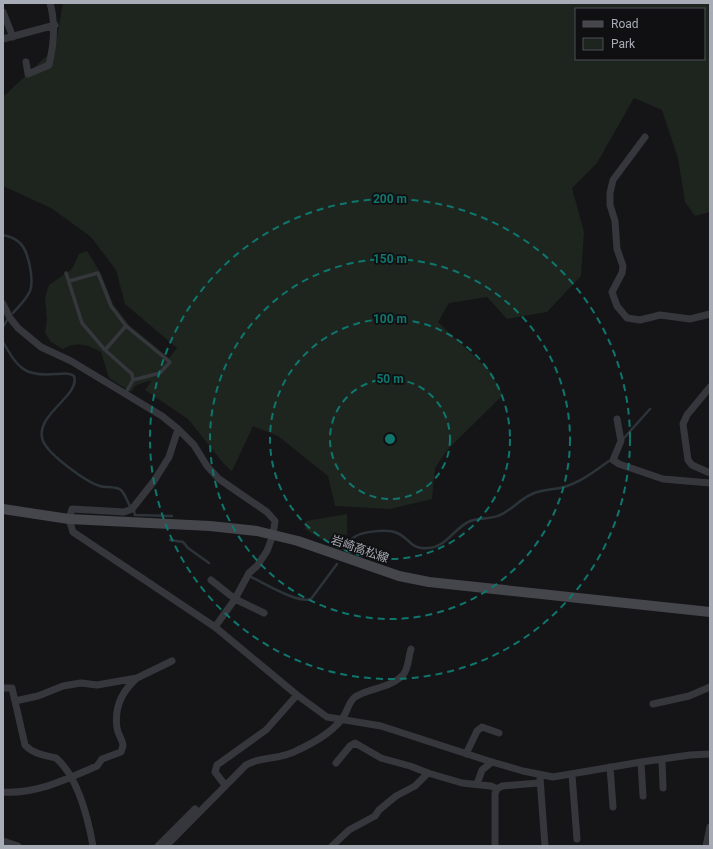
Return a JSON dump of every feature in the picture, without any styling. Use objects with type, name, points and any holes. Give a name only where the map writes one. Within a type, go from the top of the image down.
[{"type":"main road","name":"岩崎高松線","points":[[3,509],[69,519],[210,526],[257,531],[298,541],[399,576],[429,582],[710,612]]},
{"type":"street","points":[[26,62],[28,74],[49,65],[54,45],[55,25],[50,4]]},
{"type":"street","points":[[3,12],[13,37]]},
{"type":"street","points":[[3,39],[55,25]]},
{"type":"street","points":[[645,137],[613,180],[610,193],[610,205],[615,221],[617,249],[623,266],[622,273],[612,292],[613,298],[617,306],[627,318],[640,320],[660,315],[690,320],[710,314]]},
{"type":"street","points":[[3,304],[10,318],[30,339],[41,347],[71,361],[162,416],[194,445],[207,466],[219,480],[267,512],[275,521],[273,535],[267,551],[257,566],[249,573],[235,599],[215,627]]},
{"type":"street","points":[[710,387],[687,415],[683,424],[688,460],[692,465],[710,473]]},
{"type":"street","points":[[617,419],[622,441],[613,460],[619,464],[663,479],[710,483]]},
{"type":"street","points":[[178,429],[169,457],[154,481],[132,509],[124,512],[72,509],[69,519],[74,532],[215,627],[296,695],[328,717],[381,726],[492,762],[553,777],[572,775],[641,762],[690,755],[710,754]]},
{"type":"street","points":[[211,580],[235,599],[264,613]]},
{"type":"street","points":[[166,846],[225,784],[246,765],[255,759],[282,757],[298,750],[329,731],[342,720],[346,710],[355,698],[391,683],[403,675],[409,663],[410,649]]},
{"type":"street","points":[[15,701],[38,696],[62,686],[82,683],[97,685],[137,678],[172,661]]},
{"type":"street","points":[[3,792],[26,792],[70,778],[97,766],[102,759],[121,752],[123,746],[117,727],[118,704],[124,691],[137,678]]},
{"type":"street","points":[[653,704],[689,696],[710,687]]},
{"type":"street","points":[[3,688],[12,688],[25,745],[35,753],[56,758],[70,778],[84,810],[93,846]]},
{"type":"street","points":[[225,784],[215,772],[217,765],[266,730],[296,695]]},
{"type":"street","points":[[466,754],[477,731],[482,727],[498,733]]},
{"type":"street","points":[[336,763],[350,746],[355,743],[381,758],[462,783],[491,786],[497,789]]},
{"type":"street","points":[[662,759],[664,788]]},
{"type":"street","points":[[477,784],[482,770],[492,762]]},
{"type":"street","points":[[641,762],[643,796]]},
{"type":"street","points":[[610,767],[613,807]]},
{"type":"street","points":[[332,846],[349,830],[375,816],[379,810],[396,796],[415,786],[428,773]]},
{"type":"street","points":[[540,775],[539,783],[544,846]]},
{"type":"street","points":[[572,775],[577,839]]},
{"type":"street","points":[[495,846],[495,794],[497,789],[502,786],[539,783]]},
{"type":"street","points":[[158,846],[205,799],[208,803]]},
{"type":"street","points":[[706,846],[710,827]]},
{"type":"street","points":[[3,845],[3,841],[18,846]]},
{"type":"lane","points":[[69,281],[98,273],[110,306],[126,326],[170,362],[160,373],[133,380]]},
{"type":"lane","points":[[66,274],[82,323],[105,350],[132,374],[133,380],[125,395]]},
{"type":"lane","points":[[105,350],[126,326]]},
{"type":"green space","points":[[63,3],[710,3],[710,212],[695,216],[685,202],[678,158],[662,110],[634,98],[597,163],[572,188],[584,232],[581,276],[547,312],[507,319],[487,297],[449,303],[438,322],[490,371],[503,395],[448,449],[435,468],[432,499],[390,509],[335,506],[328,476],[278,436],[253,426],[232,471],[224,464],[188,419],[145,390],[152,380],[136,385],[131,392],[109,378],[101,352],[91,347],[82,345],[73,345],[63,349],[51,342],[45,333],[47,320],[45,298],[49,285],[72,269],[79,254],[87,251],[101,274],[113,304],[129,325],[169,358],[177,348],[125,304],[116,270],[91,237],[51,208],[3,186],[3,97],[55,48]]},
{"type":"green space","points":[[347,514],[347,535],[340,534],[327,541],[305,529],[306,521]]},
{"type":"waterway","points":[[3,235],[16,240],[23,247],[28,259],[31,273],[30,291],[13,313]]},
{"type":"waterway","points":[[3,327],[7,320]]},
{"type":"waterway","points":[[3,342],[18,364],[29,372],[45,375],[68,374],[74,376],[74,383],[71,391],[50,414],[45,423],[42,432],[43,441],[52,453],[68,467],[86,479],[100,486],[121,490],[130,506]]},
{"type":"waterway","points":[[624,438],[650,409]]},
{"type":"waterway","points":[[344,549],[350,540],[360,534],[382,531],[397,533],[417,547],[435,547],[470,521],[496,517],[532,494],[570,485],[588,476],[609,461]]},
{"type":"waterway","points":[[134,511],[135,515],[172,516]]},
{"type":"waterway","points":[[170,540],[183,542],[188,548],[209,563]]},
{"type":"waterway","points":[[251,577],[290,596],[305,600],[311,599],[337,564]]}]
